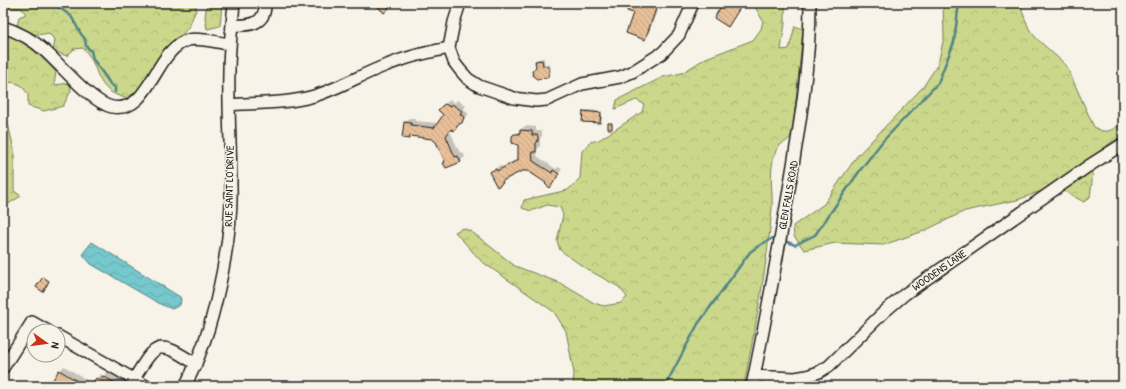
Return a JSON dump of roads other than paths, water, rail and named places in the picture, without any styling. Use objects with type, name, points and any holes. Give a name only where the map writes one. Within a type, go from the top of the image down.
[{"type":"street","name":"RUE SAINT LO DRIVE","points":[[185,386],[196,364],[211,325],[218,297],[228,239],[232,189],[229,73],[234,3]]},
{"type":"street","points":[[232,25],[248,26],[254,24],[263,15],[266,3]]},
{"type":"street","points":[[460,3],[454,22],[449,48],[454,62],[460,70],[468,79],[479,86],[514,98],[536,102],[547,100],[582,84],[620,77],[632,72],[662,53],[679,35],[693,3]]},
{"type":"street","name":"GLEN FALLS ROAD","points":[[753,381],[804,103],[810,3]]},
{"type":"street","points":[[3,27],[15,31],[30,39],[44,50],[93,96],[112,106],[121,107],[136,101],[144,92],[166,55],[188,40],[230,44]]},
{"type":"street","points":[[229,105],[295,100],[313,96],[332,90],[386,65],[424,53],[449,48]]},
{"type":"street","name":"WOODENS LANE","points":[[753,381],[808,376],[829,366],[884,312],[905,294],[1087,167],[1123,144]]},
{"type":"street","points":[[3,368],[26,332]]},
{"type":"street","points":[[66,341],[146,386]]},
{"type":"street","points":[[134,379],[148,357],[156,349],[163,347],[174,350],[196,364]]},
{"type":"water","points":[[92,242],[180,297],[180,305],[172,309],[160,304],[91,264],[83,253]]},
{"type":"waterway","points":[[55,3],[71,16],[85,39],[86,46],[91,51],[93,59],[111,85],[115,87],[115,92]]},
{"type":"waterway","points":[[782,240],[795,245],[815,235],[861,169],[882,142],[938,83],[954,42],[959,3]]},
{"type":"waterway","points":[[665,386],[698,324],[750,252],[773,238],[777,239]]}]
